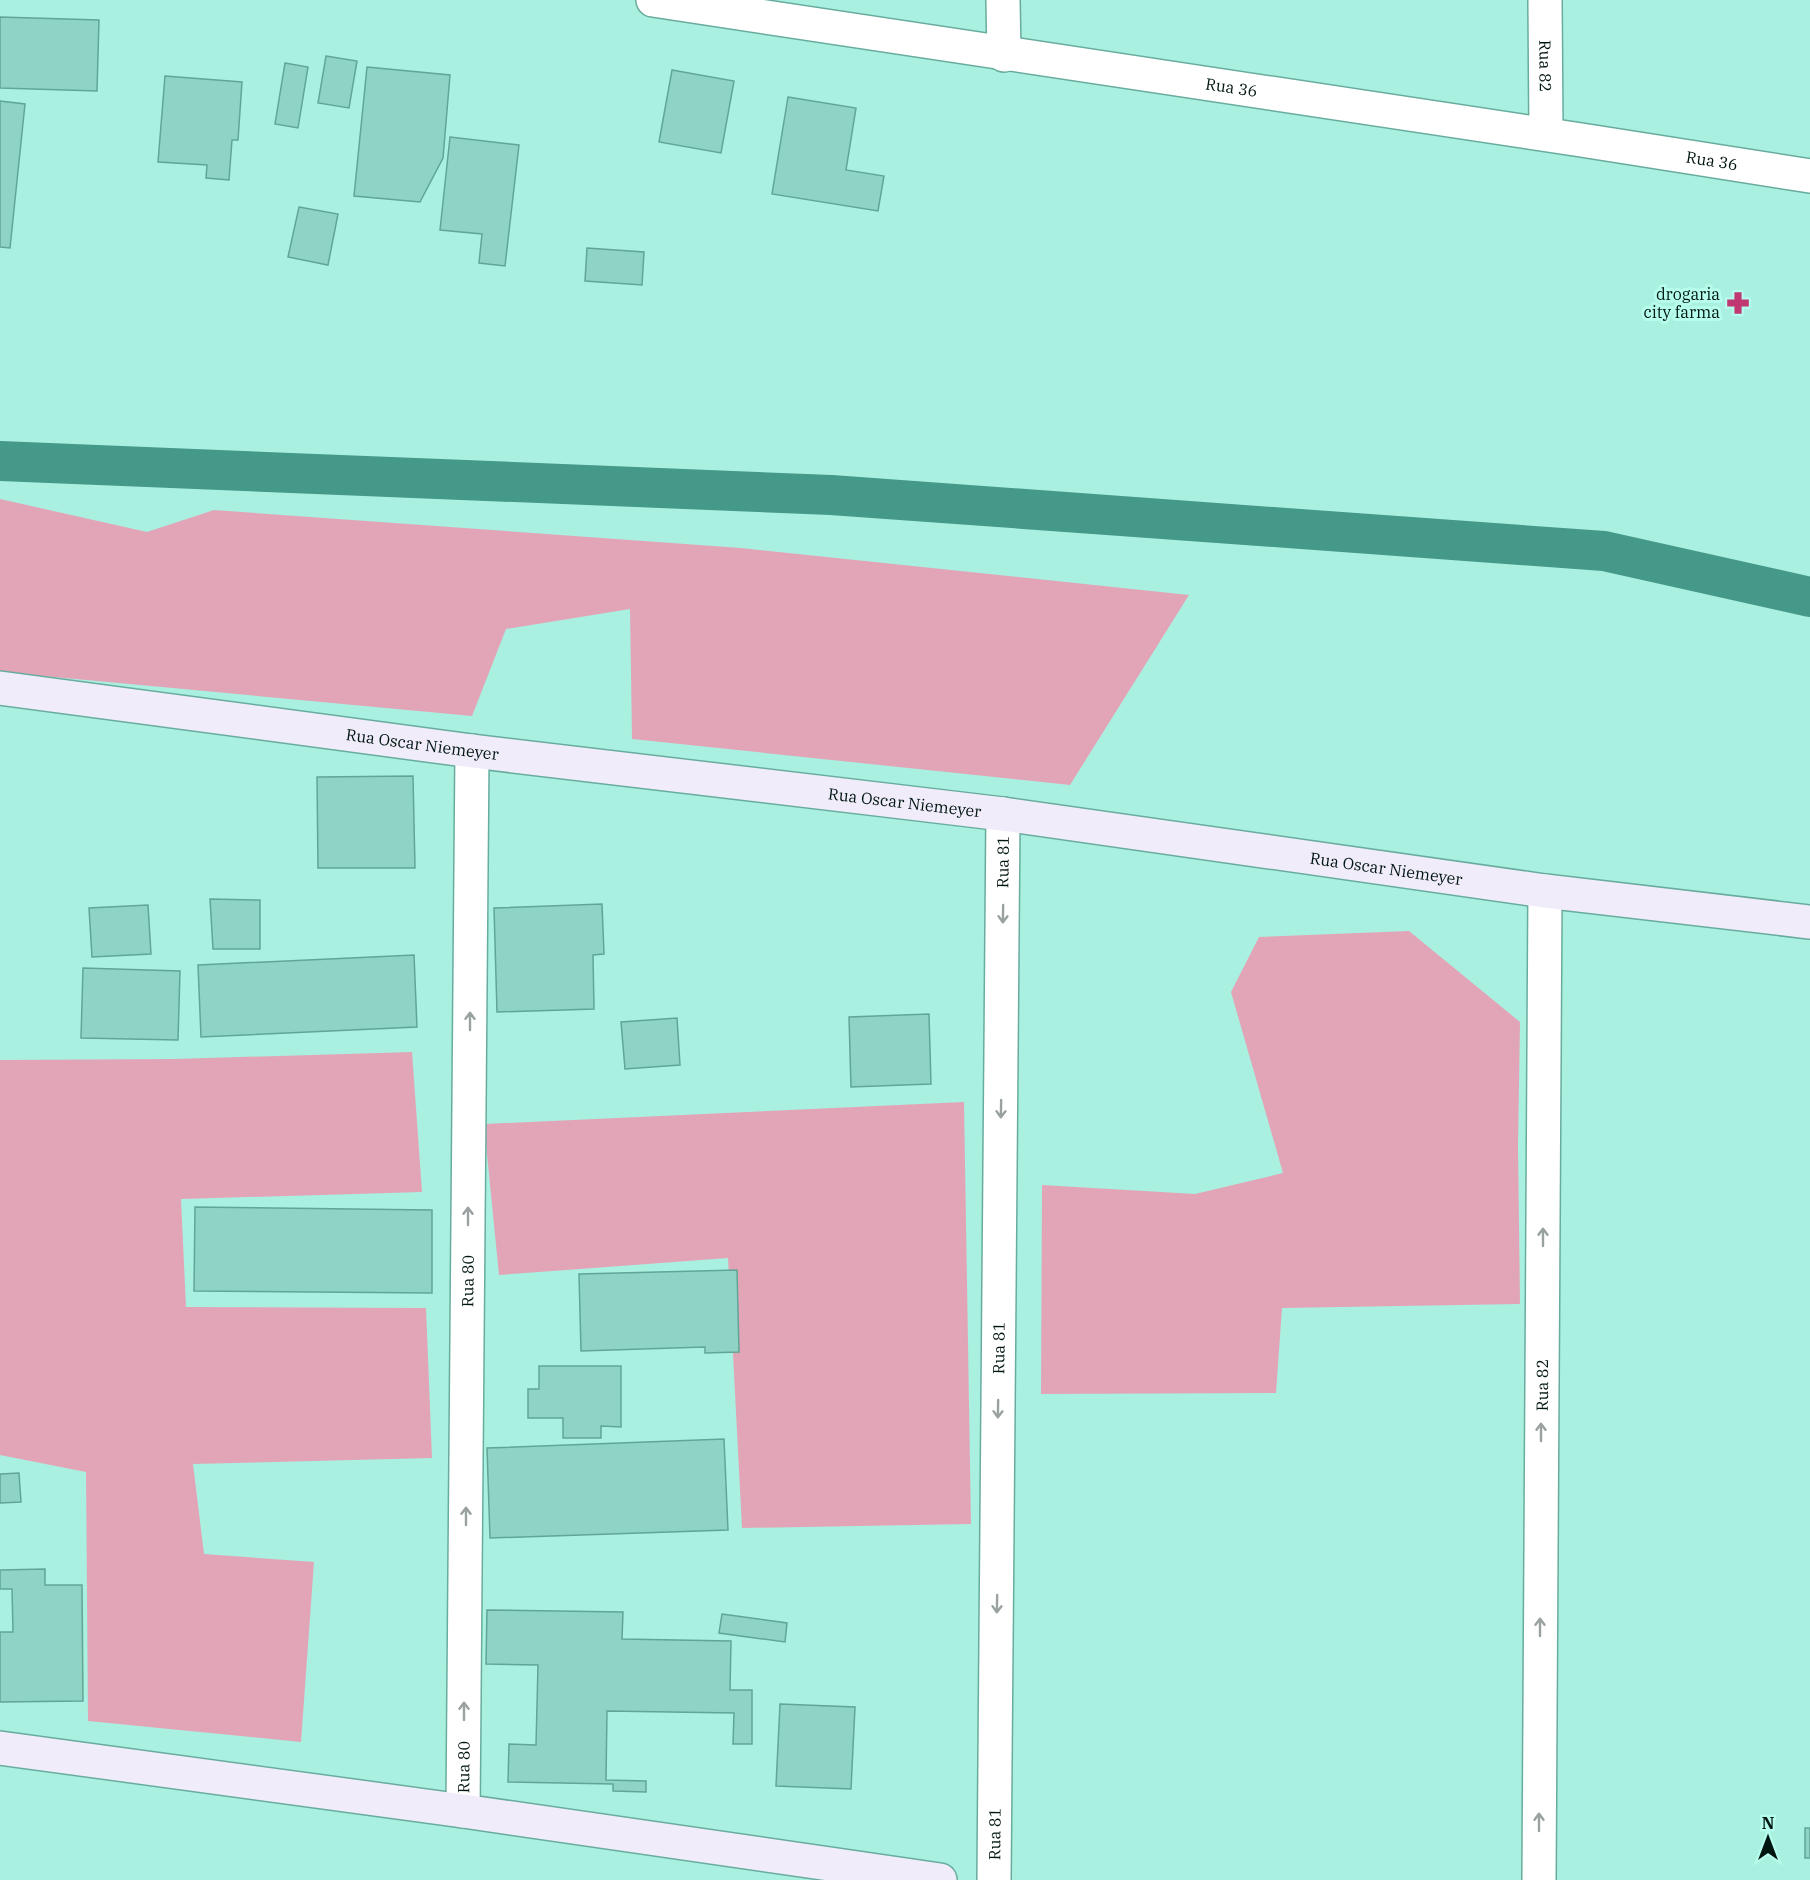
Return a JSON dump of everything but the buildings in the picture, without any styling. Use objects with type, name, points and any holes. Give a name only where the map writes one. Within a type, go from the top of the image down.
[{"type":"street","name":"Rua 36","points":[[653,0],[1004,55],[1546,133],[1810,176]]},
{"type":"street","points":[[1003,0],[1004,55]]},
{"type":"street","name":"Rua 82","points":[[1545,0],[1546,133]]},
{"type":"street","name":"Rua Oscar Niemeyer","points":[[0,688],[472,751],[1003,814],[1545,891],[1810,922]]},
{"type":"street","name":"Rua 80","points":[[463,1811],[472,751]]},
{"type":"street","name":"Rua 81","points":[[994,1880],[1003,814]]},
{"type":"street","name":"Rua 82","points":[[1539,1880],[1545,891]]},
{"type":"street","points":[[0,1748],[463,1811],[940,1880]]},
{"type":"shaded area","points":[[0,499],[147,532],[214,510],[741,548],[1189,595],[1070,785],[632,739],[630,609],[506,629],[472,716],[0,672]]},
{"type":"shaded area","points":[[1409,931],[1520,1022],[1518,1146],[1520,1304],[1282,1308],[1276,1393],[1041,1394],[1042,1185],[1195,1194],[1283,1173],[1231,992],[1259,937]]},
{"type":"shaded area","points":[[412,1052],[422,1192],[181,1199],[186,1307],[426,1308],[432,1458],[193,1464],[204,1554],[314,1562],[301,1742],[88,1721],[86,1472],[0,1455],[0,1060],[174,1059]]},
{"type":"shaded area","points":[[964,1102],[971,1524],[742,1528],[728,1258],[499,1275],[484,1124]]},
{"type":"waterway","points":[[0,461],[831,495],[1604,551],[1810,597]]},
{"type":"place","name":"drogaria city farma","points":[[1738,303]]}]
